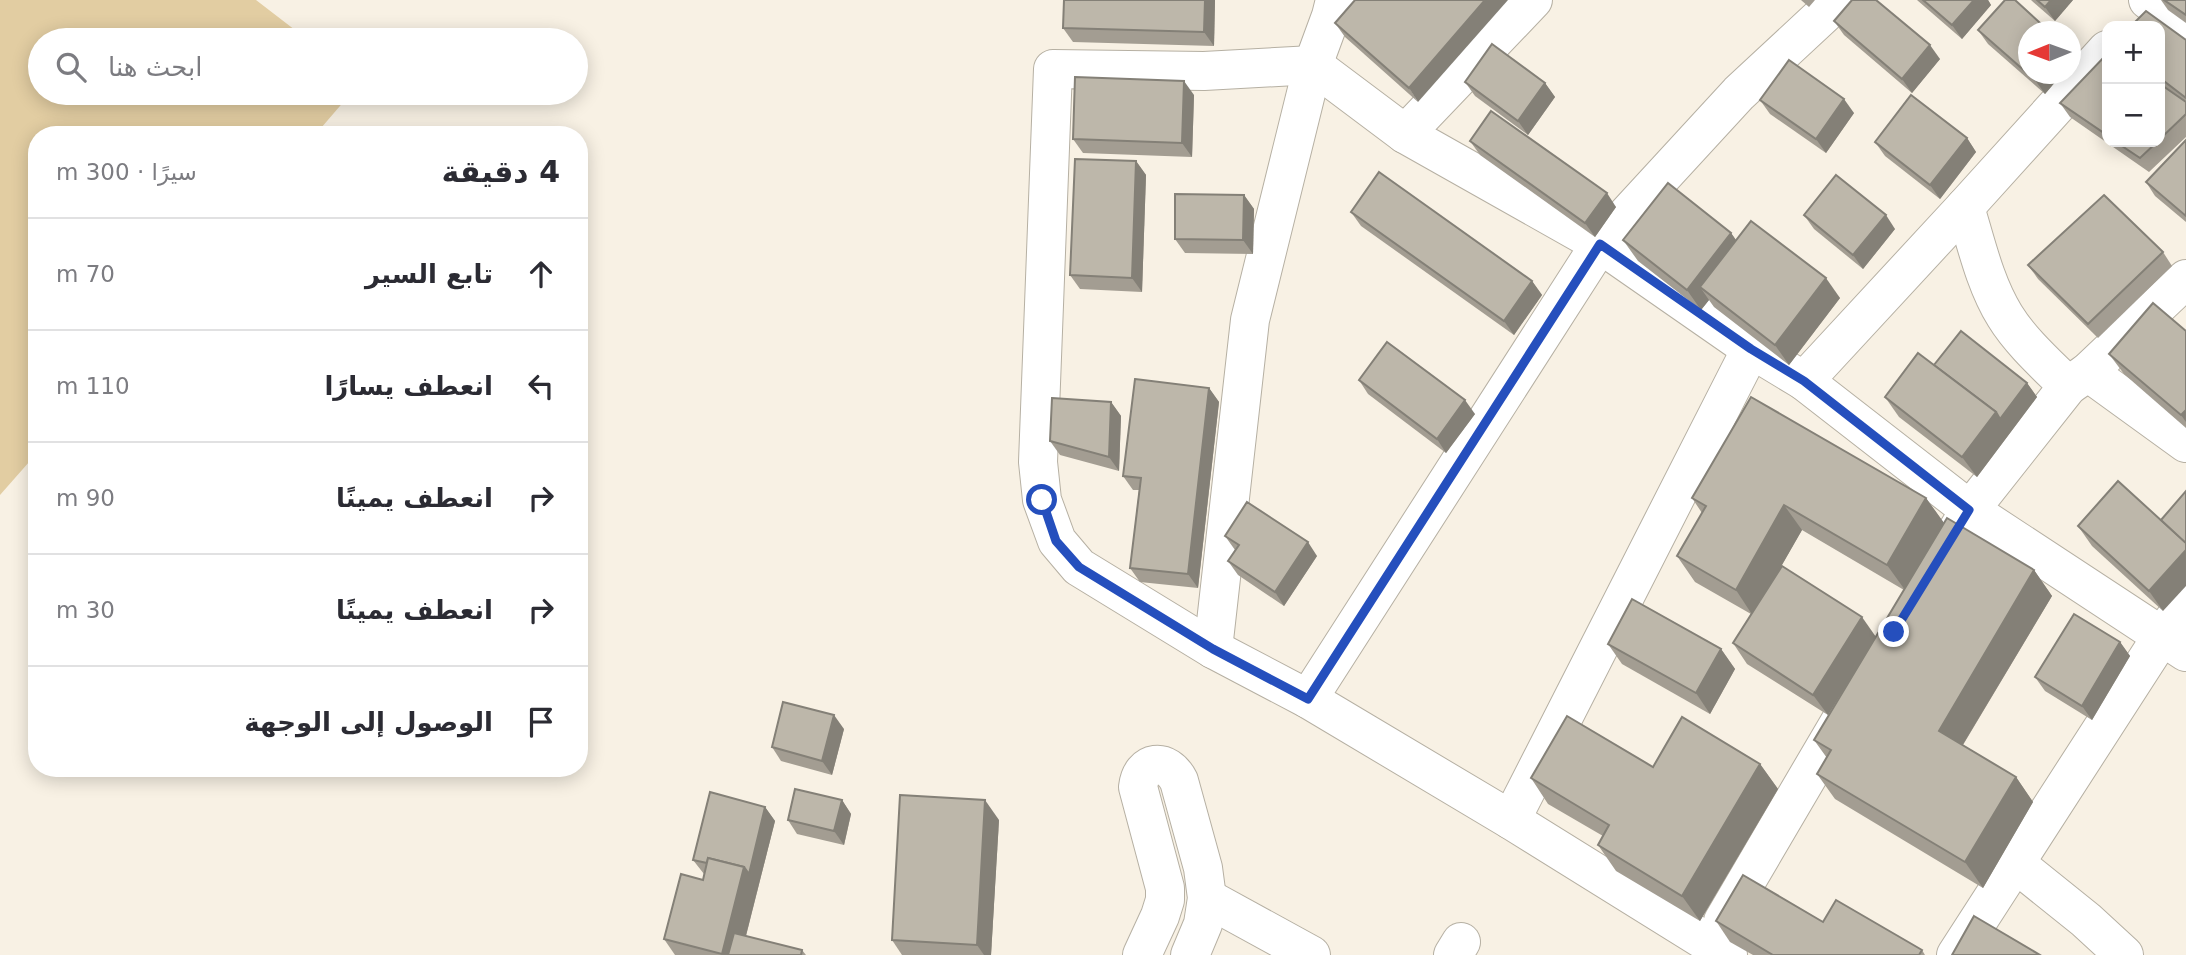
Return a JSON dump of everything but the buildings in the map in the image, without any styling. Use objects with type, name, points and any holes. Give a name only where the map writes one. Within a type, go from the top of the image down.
[{"type":"street","points":[[1213,649],[1250,320],[1313,65],[1335,0]]},
{"type":"street","points":[[1405,134],[1533,0]]},
{"type":"street","points":[[1308,699],[1600,244],[1739,93],[1839,0]]},
{"type":"street","points":[[2145,7],[2186,28]]},
{"type":"street","points":[[1804,381],[2102,56]]},
{"type":"street","points":[[1866,678],[1763,849],[1718,950],[1511,820],[1308,699],[1213,649],[1079,567],[1056,541],[1042,500],[1038,462],[1053,69],[1204,71],[1313,65],[1405,134],[1600,244],[1751,349],[1804,381],[1969,510],[2174,644]]},
{"type":"street","points":[[1965,207],[1987,276],[2005,316],[2034,352],[2186,443]]},
{"type":"street","points":[[1942,555],[1969,510],[2078,379],[2186,279]]},
{"type":"street","points":[[1511,820],[1751,349]]},
{"type":"street","points":[[1956,955],[2015,863],[2174,644],[2186,603]]},
{"type":"street","points":[[1142,955],[1165,900],[1165,888],[1138,787],[1139,776],[1146,768],[1155,764],[1166,765],[1174,771],[1179,781],[1203,868],[1207,898],[1203,924],[1190,955]]},
{"type":"street","points":[[2015,863],[2086,920],[2124,955]]},
{"type":"street","points":[[1207,898],[1311,955]]},
{"type":"shaded area","points":[[0,0],[256,0],[292,28],[28,28],[28,105],[341,105],[323,126],[28,126],[28,463],[0,495]]},
{"type":"route","points":[[1042,500],[1056,541],[1079,567],[1213,649],[1308,699],[1600,244],[1751,349],[1804,381],[1969,510],[1894,632]]}]
